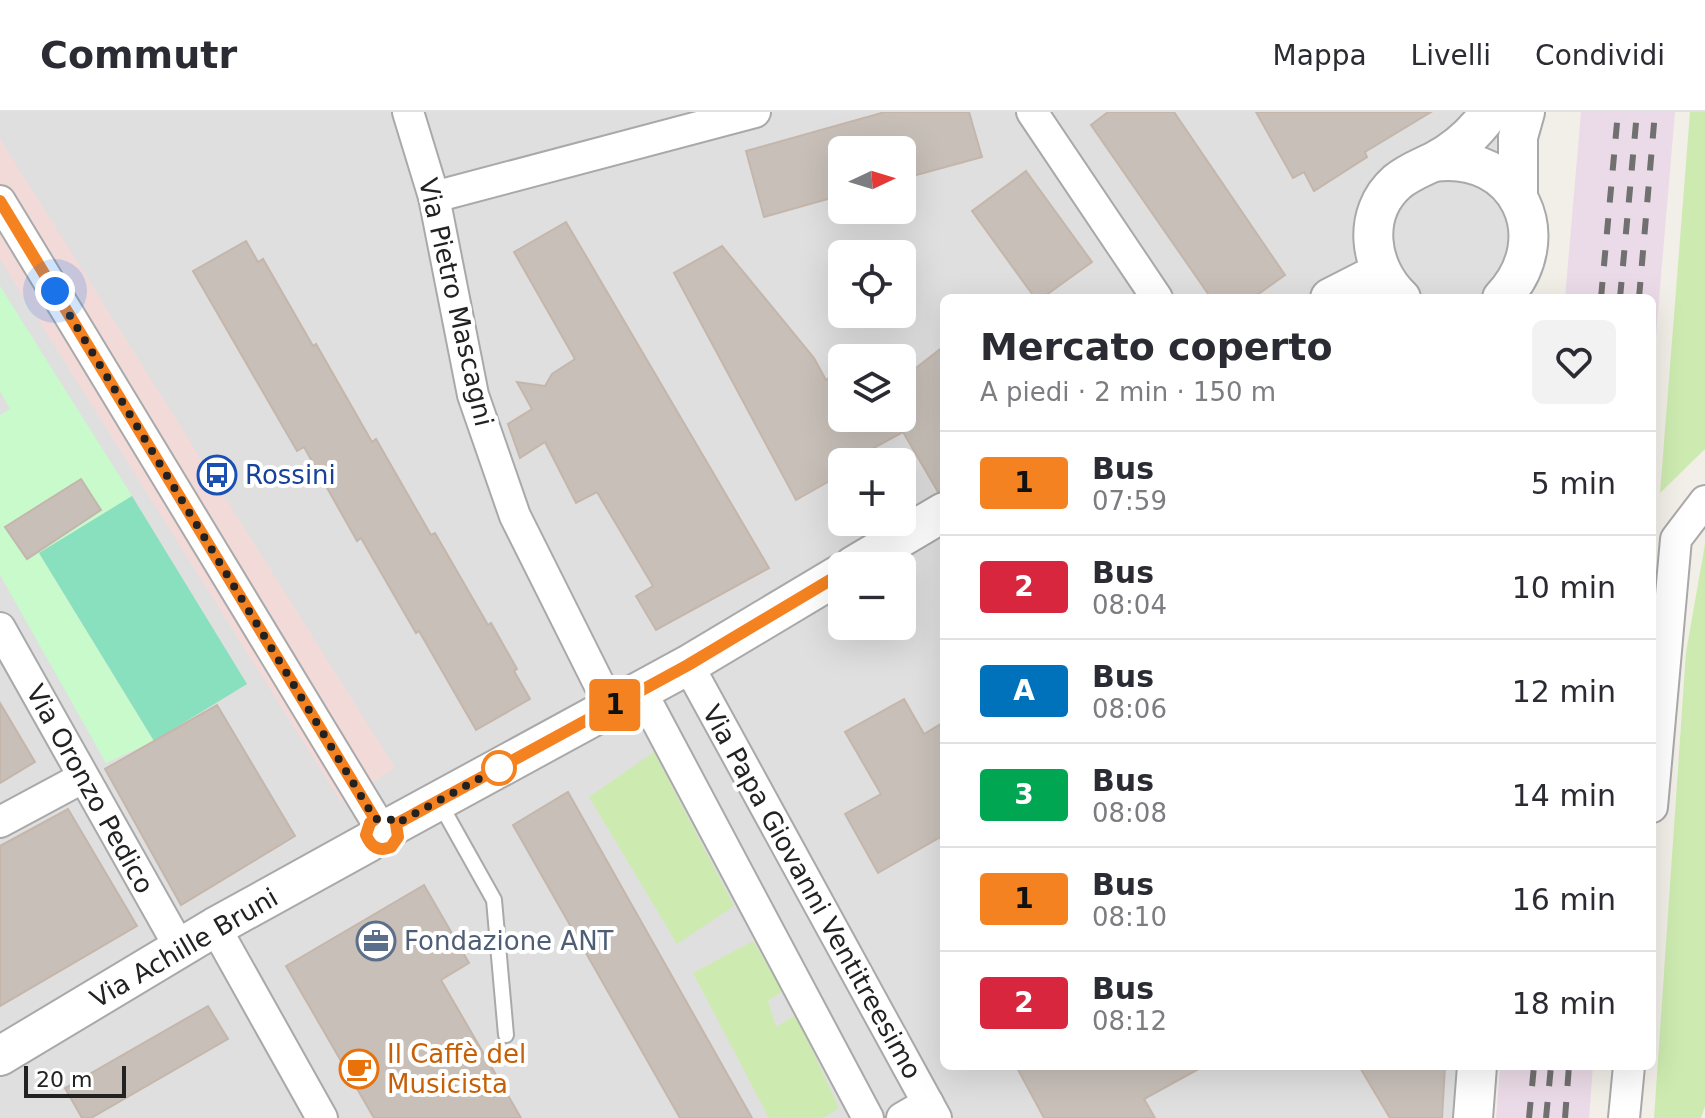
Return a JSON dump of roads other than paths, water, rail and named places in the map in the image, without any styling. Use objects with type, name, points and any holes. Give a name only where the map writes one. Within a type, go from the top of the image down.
[{"type":"street","name":"Via Pietro Mascagni","points":[[408,112],[434,197],[473,395],[515,516],[626,699]]},
{"type":"street","points":[[434,197],[755,112]]},
{"type":"street","points":[[1032,112],[1154,294]]},
{"type":"street","points":[[1349,294],[1391,285],[1373,250],[1373,226],[1380,204],[1394,185],[1412,170],[1434,162],[1468,140],[1490,112]]},
{"type":"street","points":[[1518,197],[1518,137],[1525,112]]},
{"type":"street","points":[[1434,162],[1458,160],[1482,166],[1496,174],[1518,197],[1525,213],[1529,247],[1512,292]]},
{"type":"street","points":[[0,201],[380,828]]},
{"type":"street","points":[[1656,762],[1676,539],[1705,501]]},
{"type":"street","points":[[877,552],[940,514]]},
{"type":"street","name":"Via Achille Bruni","points":[[0,1056],[380,828],[688,665],[828,581]]},
{"type":"street","name":"Via Oronzo Pedico","points":[[0,628],[180,948]]},
{"type":"street","name":"Via Papa Giovanni Ventitreesimo","points":[[688,665],[922,1113]]},
{"type":"street","name":"Via Papa Giovanni Ventitreesimo","points":[[626,699],[868,1118]]},
{"type":"street","points":[[0,822],[82,778]]},
{"type":"street","points":[[215,927],[322,1118]]},
{"type":"street","points":[[1473,1118],[1477,1070]]},
{"type":"street","points":[[1624,1118],[1629,1070]]},
{"type":"lane","points":[[438,800],[494,900],[506,1035]]},
{"type":"railway","points":[[1601,294],[1618,112]]},
{"type":"railway","points":[[1620,294],[1637,112]]},
{"type":"railway","points":[[1639,294],[1655,112]]},
{"type":"railway","points":[[1529,1118],[1534,1070]]},
{"type":"railway","points":[[1546,1118],[1551,1070]]},
{"type":"railway","points":[[1565,1118],[1569,1070]]},
{"type":"place","name":"Rossini","points":[[217,475]]},
{"type":"place","name":"Fondazione ANT","points":[[376,941]]},
{"type":"place","name":"Il Caffè del Musicista","points":[[359,1069]]}]
